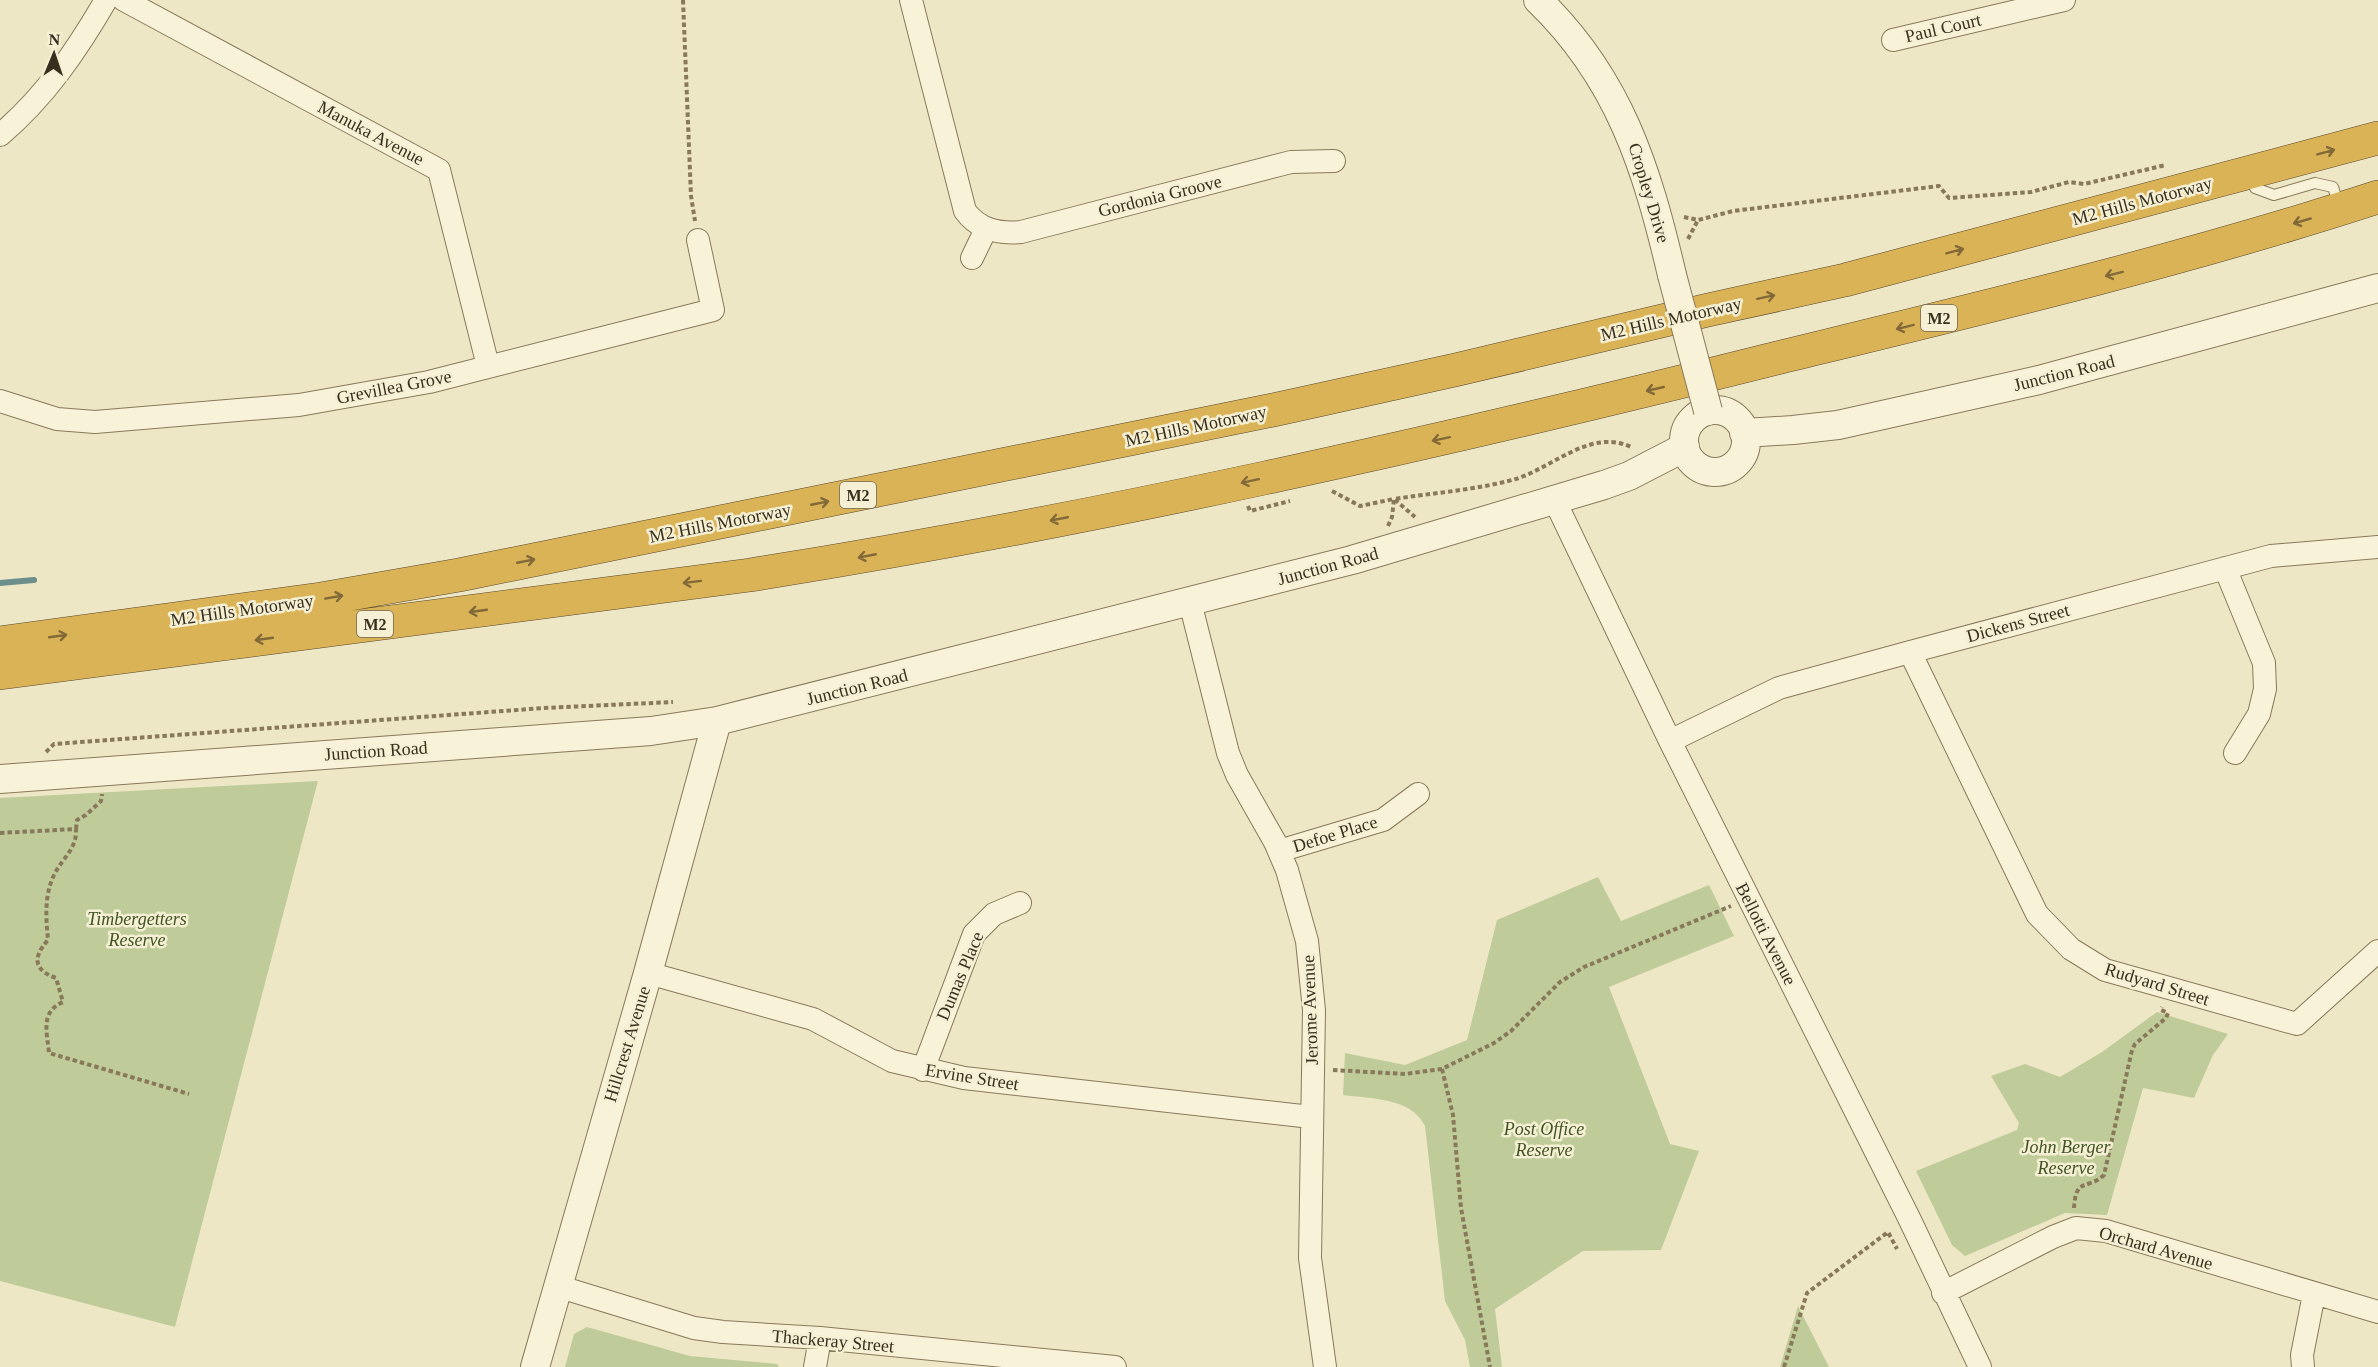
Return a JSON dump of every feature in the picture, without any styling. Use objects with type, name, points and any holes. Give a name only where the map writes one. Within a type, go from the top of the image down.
[{"type":"highway","name":"M2 Hills Motorway","points":[[0,644],[321,599],[459,574],[1273,410],[1845,280],[2378,138]]},
{"type":"highway","name":"M2 Hills Motorway","points":[[0,673],[750,575],[863,557],[1226,486],[1498,426],[1756,364],[2137,268],[2378,197]]},
{"type":"street","points":[[0,135],[50,86],[80,45],[106,0]]},
{"type":"street","name":"Manuka Avenue","points":[[124,0],[439,170],[488,366]]},
{"type":"street","points":[[911,0],[965,212],[972,221],[986,229],[972,258]]},
{"type":"street","name":"Cropley Drive","points":[[1538,0],[1573,38],[1590,61],[1625,122],[1649,182],[1708,411]]},
{"type":"street","name":"Paul Court","points":[[1893,40],[2064,0]]},
{"type":"street","name":"Gordonia Groove","points":[[986,229],[1005,233],[1021,232],[1292,162],[1334,161]]},
{"type":"street","name":"Grevillea Grove","points":[[0,401],[57,419],[95,422],[299,405],[429,382],[713,310],[698,240]]},
{"type":"street","name":"Junction Road","points":[[1744,433],[1816,428],[2039,380],[2378,288]]},
{"type":"street","points":[[1708,411],[1725,412],[1734,417],[1744,433],[1746,442],[1738,460],[1731,467],[1722,471],[1703,469],[1694,464],[1684,447],[1686,429],[1691,421],[1708,411]]},
{"type":"street","name":"Junction Road","points":[[0,780],[651,731],[717,721],[1190,602],[1425,540],[1604,485],[1684,447]]},
{"type":"street","name":"Bellotti Avenue","points":[[1554,499],[1670,741],[1909,1218],[1980,1367]]},
{"type":"street","name":"Dickens Street","points":[[1670,741],[1779,688],[1910,652],[2271,556],[2378,547]]},
{"type":"street","points":[[2225,568],[2264,663],[2265,689],[2259,714],[2235,753]]},
{"type":"street","name":"Jerome Avenue","points":[[1190,602],[1228,753],[1237,775],[1279,851],[1297,900],[1310,962],[1314,1010],[1310,1258],[1325,1367]]},
{"type":"street","name":"Rudyard Street","points":[[1910,652],[2037,914],[2071,949],[2105,970],[2297,1024],[2378,951]]},
{"type":"street","name":"Hillcrest Avenue","points":[[535,1367],[648,973],[717,721]]},
{"type":"street","name":"Defoe Place","points":[[1279,851],[1383,820],[1418,794]]},
{"type":"street","name":"Dumas Place","points":[[923,1070],[974,934],[994,914],[1020,903]]},
{"type":"street","name":"Ervine Street","points":[[648,973],[813,1019],[880,1055],[923,1070],[964,1078],[1311,1117]]},
{"type":"street","name":"Orchard Avenue","points":[[1943,1293],[2053,1237],[2076,1228],[2106,1231],[2378,1312]]},
{"type":"street","name":"Thackeray Street","points":[[557,1286],[694,1328],[1114,1367]]},
{"type":"street","points":[[2303,1367],[2302,1355],[2314,1294]]},
{"type":"street","points":[[815,1367],[820,1338]]},
{"type":"lane","points":[[2249,172],[2255,188],[2274,195],[2315,183],[2332,188],[2341,209]]},
{"type":"path","points":[[683,0],[691,196],[698,240]]},
{"type":"path","points":[[1684,217],[1698,220],[1733,211],[1939,186],[1949,198],[2031,192],[2069,182],[2084,184],[2166,165]]},
{"type":"path","points":[[1688,239],[1698,220]]},
{"type":"path","points":[[1323,493],[1334,490],[1360,506],[1510,481],[1539,470],[1567,454],[1606,442],[1627,445],[1636,449],[1651,464]]},
{"type":"path","points":[[1382,531],[1390,524],[1394,499]]},
{"type":"path","points":[[1394,499],[1418,519],[1425,540]]},
{"type":"path","points":[[1249,507],[1250,511],[1291,501]]},
{"type":"path","points":[[45,752],[54,744],[544,708],[675,702]]},
{"type":"path","points":[[99,772],[102,789],[101,801],[77,820],[76,841],[54,876],[47,896],[45,918],[48,940],[38,955],[38,967],[44,974],[56,978],[63,1002],[48,1011],[49,1053],[189,1094]]},
{"type":"path","points":[[0,834],[76,829]]},
{"type":"path","points":[[1340,1070],[1405,1074],[1442,1069],[1494,1043],[1511,1031],[1560,982],[1584,967],[1726,908]]},
{"type":"path","points":[[2076,1228],[2075,1194],[2079,1188],[2099,1180],[2104,1175],[2132,1050],[2135,1044],[2166,1018],[2168,1013],[2161,1010],[2167,989]]},
{"type":"path","points":[[1442,1069],[1453,1115],[1461,1208],[1490,1367]]},
{"type":"path","points":[[1784,1367],[1807,1293],[1888,1232],[1897,1249]]},
{"type":"green space","name":"Timbergetters Reserve","points":[[318,781],[175,1327],[0,1281],[0,798]]},
{"type":"green space","name":"Post Office Reserve","points":[[1598,877],[1621,921],[1709,885],[1734,936],[1609,987],[1670,1144],[1699,1151],[1661,1250],[1583,1251],[1495,1309],[1502,1367],[1470,1367],[1465,1340],[1445,1301],[1425,1126],[1410,1109],[1400,1105],[1378,1099],[1343,1095],[1345,1053],[1405,1065],[1467,1040],[1497,920]]},
{"type":"green space","name":"John Berger Reserve","points":[[2157,1012],[2228,1034],[2213,1055],[2194,1098],[2143,1088],[2107,1215],[2065,1213],[1965,1256],[1952,1245],[1916,1171],[2017,1130],[2019,1123],[1991,1076],[2025,1064],[2060,1077],[2102,1052]]},
{"type":"green space","points":[[1798,1306],[1829,1367],[1780,1367]]},
{"type":"green space","points":[[587,1327],[690,1356],[777,1364],[779,1367],[565,1367],[574,1334]]},
{"type":"waterway","points":[[0,583],[34,580]]}]
